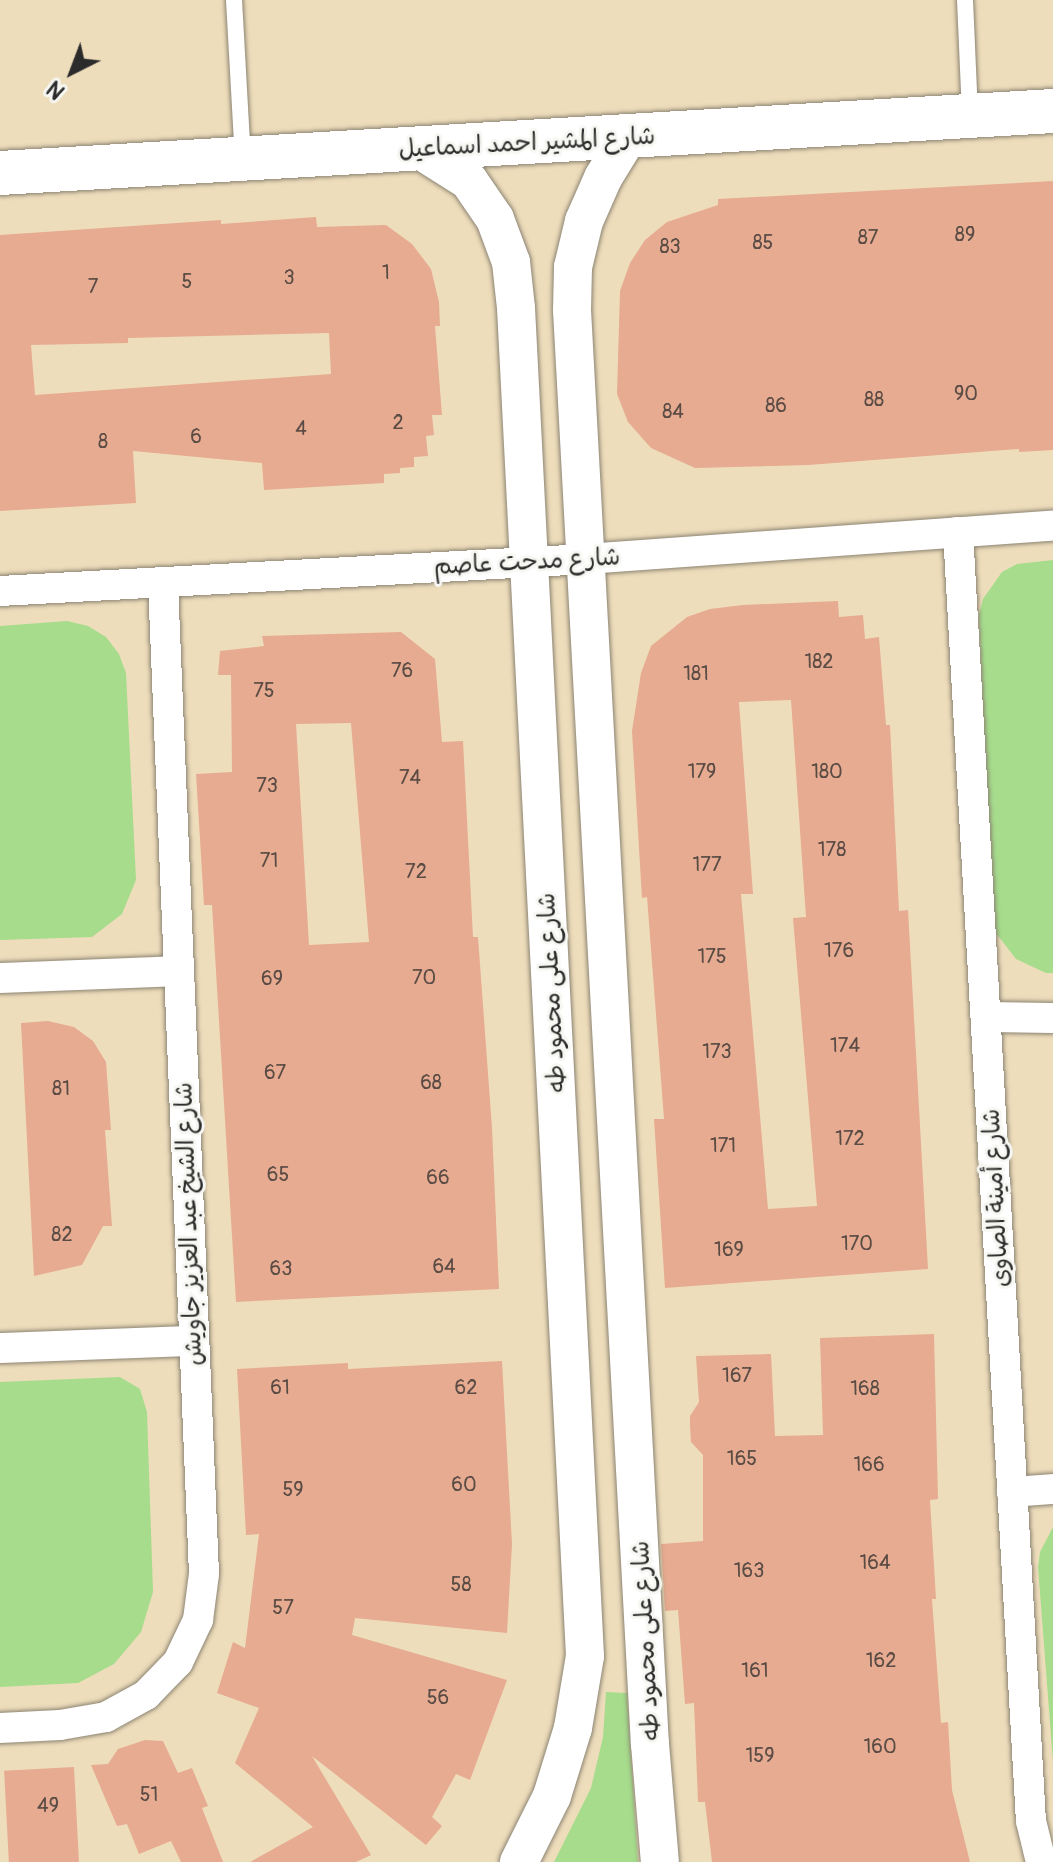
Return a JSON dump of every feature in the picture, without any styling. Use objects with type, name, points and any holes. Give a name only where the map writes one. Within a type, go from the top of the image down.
[{"type":"main road","name":"شارع المشير احمد اسماعيل","points":[[0,173],[1053,111]]},
{"type":"street","name":"شارع على محمود طه","points":[[628,137],[590,207],[573,267],[572,310],[660,1862]]},
{"type":"street","name":"شارع على محمود طه","points":[[420,150],[469,181],[495,219],[511,262],[585,1656],[573,1728],[552,1796],[519,1862]]},
{"type":"street","name":"شارع مدحت عاصم","points":[[0,591],[587,559],[1053,526]]},
{"type":"street","name":"شارع أمينة الصاوى","points":[[958,532],[988,1017],[1031,1821],[1041,1862]]},
{"type":"street","name":"شارع الشيخ عبد العزيز جاويش","points":[[0,1728],[60,1725],[106,1717],[146,1695],[178,1662],[198,1620],[204,1574],[163,582]]},
{"type":"street","points":[[0,978],[179,971]]},
{"type":"street","points":[[988,1017],[1053,1018]]},
{"type":"street","points":[[0,1348],[194,1341]]},
{"type":"street","points":[[1012,1492],[1053,1489]]},
{"type":"lane","points":[[234,0],[243,160]]},
{"type":"lane","points":[[965,0],[970,116]]},
{"type":"green space","points":[[1053,560],[1053,973],[1046,973],[1016,959],[995,932],[991,915],[979,615],[983,599],[1002,572],[1017,564]]},
{"type":"green space","points":[[67,621],[88,626],[106,637],[119,654],[126,673],[136,880],[122,914],[92,937],[0,940],[0,626]]},
{"type":"green space","points":[[120,1377],[140,1389],[147,1412],[153,1592],[141,1632],[114,1664],[78,1683],[0,1687],[0,1382]]},
{"type":"green space","points":[[1053,1527],[1053,1762],[1038,1567],[1040,1552]]},
{"type":"green space","points":[[606,1692],[627,1693],[638,1862],[554,1862],[591,1788],[603,1737]]},
{"type":"building","points":[[1053,181],[1053,450],[1019,452],[1019,449],[808,465],[695,468],[651,448],[628,422],[617,394],[620,291],[630,263],[645,240],[667,222],[718,205],[718,199]]},
{"type":"building","points":[[316,217],[317,227],[386,225],[412,244],[431,269],[439,302],[440,326],[435,326],[442,415],[432,415],[434,435],[426,436],[428,456],[414,457],[414,467],[400,468],[400,473],[384,474],[384,483],[264,490],[262,463],[133,451],[136,503],[0,511],[0,235],[221,220],[221,224]],"holes":[[[329,333],[331,374],[35,395],[31,345],[128,343],[128,338]]]},
{"type":"building","points":[[838,601],[839,617],[863,615],[865,639],[879,637],[886,725],[890,725],[899,911],[908,910],[928,1269],[665,1288],[654,1119],[664,1119],[647,897],[642,898],[632,731],[641,673],[651,646],[687,617],[710,609]],"holes":[[[791,700],[806,917],[793,918],[817,1206],[768,1209],[741,894],[753,894],[739,702]]]},
{"type":"building","points":[[401,632],[435,659],[442,742],[463,741],[473,937],[478,937],[492,1128],[499,1289],[236,1302],[212,905],[204,905],[196,774],[232,772],[231,675],[218,675],[220,651],[264,646],[262,636]],"holes":[[[351,723],[369,942],[309,945],[296,724]]]},
{"type":"building","points":[[48,1021],[74,1027],[93,1041],[106,1062],[111,1130],[105,1130],[112,1226],[103,1226],[82,1265],[34,1276],[21,1023]]},
{"type":"building","points":[[934,1334],[938,1499],[930,1500],[936,1599],[932,1599],[941,1723],[948,1722],[952,1790],[970,1862],[712,1862],[705,1802],[698,1802],[694,1703],[685,1704],[678,1610],[665,1611],[661,1544],[703,1541],[703,1455],[691,1442],[690,1425],[690,1416],[699,1402],[696,1356],[771,1354],[775,1436],[823,1435],[820,1338]]},
{"type":"building","points":[[502,1361],[512,1544],[507,1633],[355,1618],[352,1635],[507,1680],[470,1780],[456,1774],[432,1817],[442,1826],[426,1845],[312,1756],[371,1855],[356,1862],[250,1862],[313,1827],[235,1763],[259,1708],[217,1693],[233,1642],[245,1648],[259,1534],[246,1535],[237,1369],[348,1363],[348,1369]]},
{"type":"building","points":[[145,1740],[163,1741],[178,1773],[192,1768],[208,1806],[202,1808],[223,1862],[181,1862],[171,1841],[139,1854],[127,1824],[117,1826],[91,1765],[108,1764],[118,1749]]},
{"type":"building","points":[[74,1767],[79,1862],[9,1862],[4,1771]]}]
